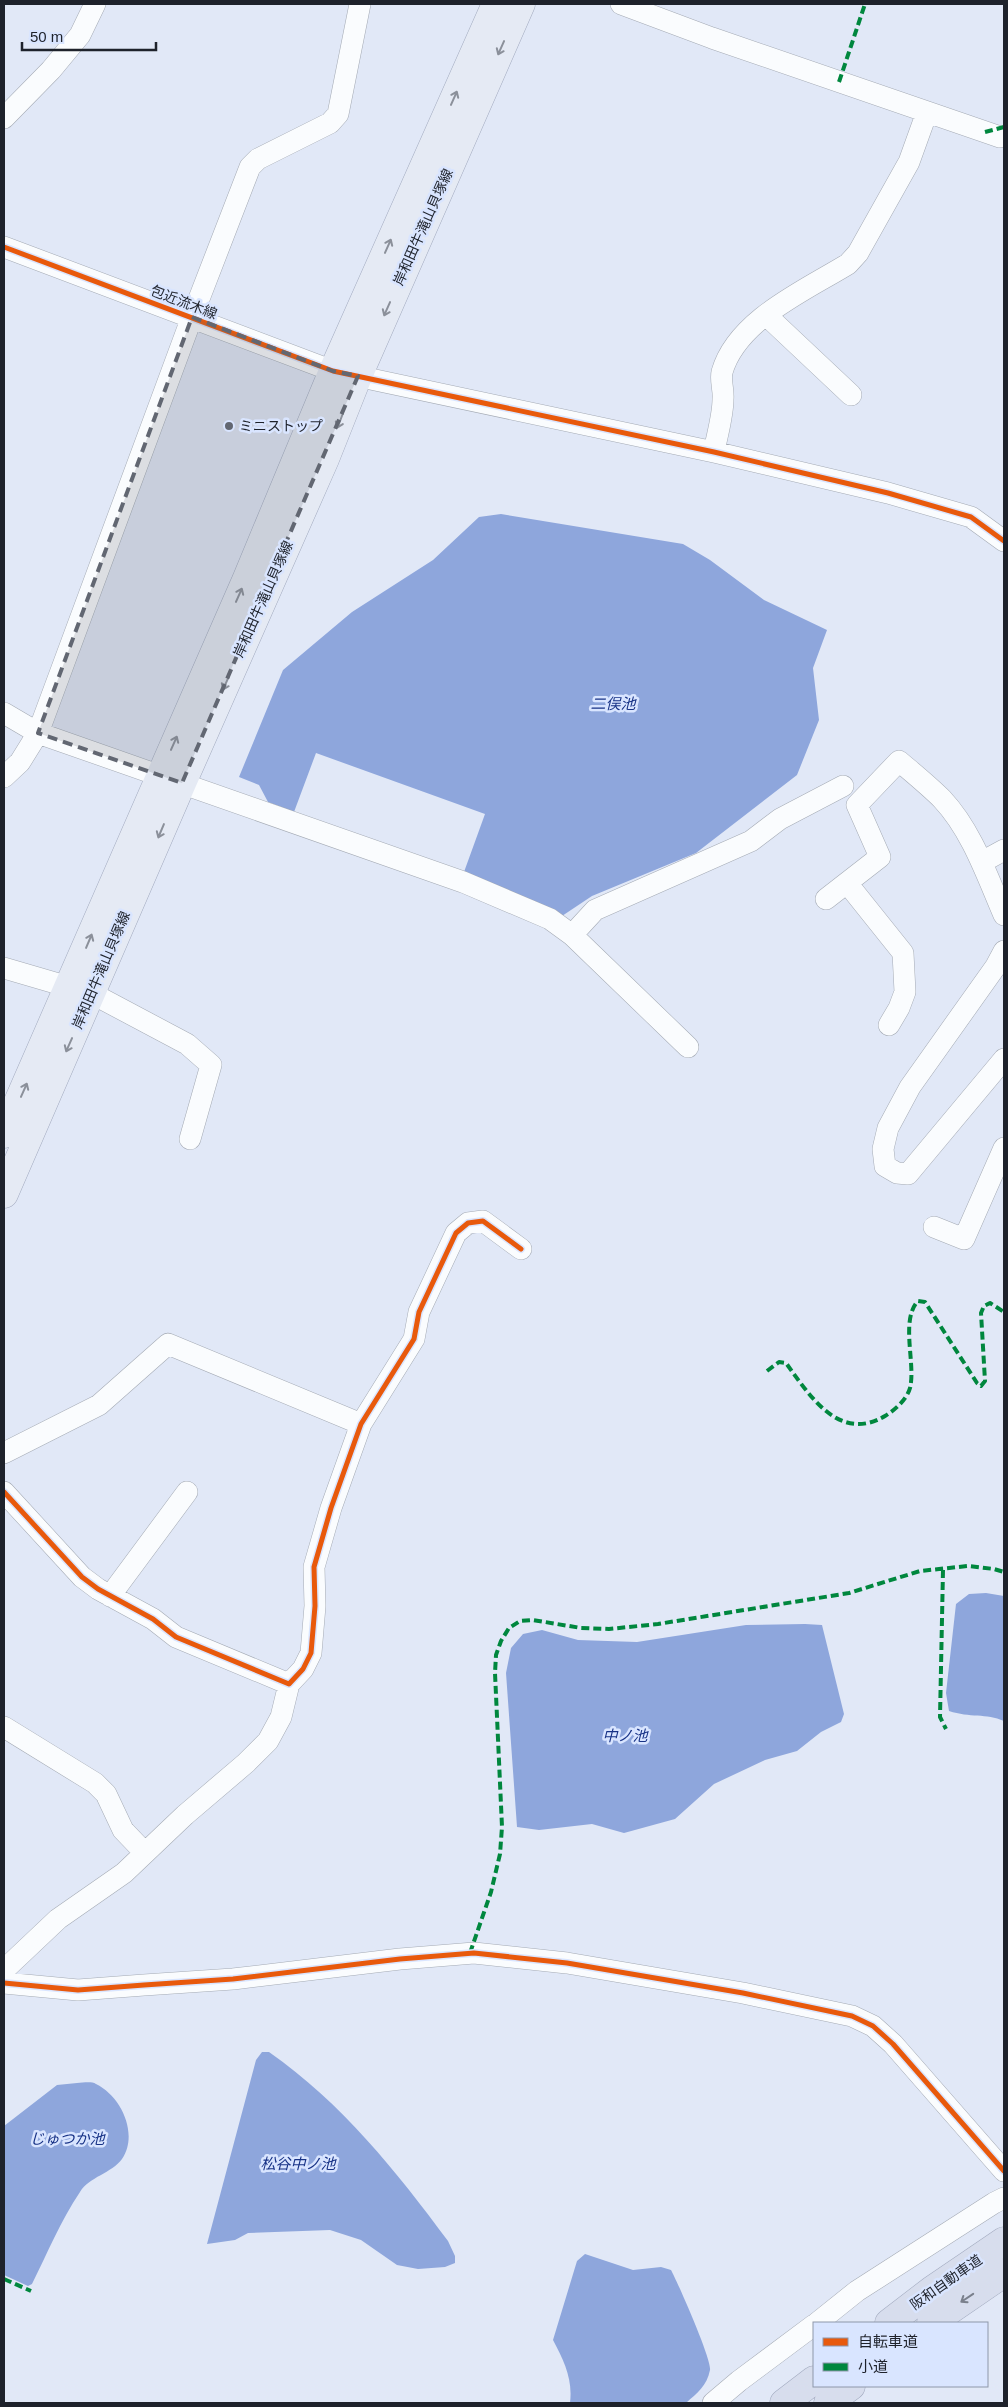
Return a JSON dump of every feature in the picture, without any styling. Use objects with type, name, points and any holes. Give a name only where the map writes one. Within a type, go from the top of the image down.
[{"type":"highway","name":"阪和自動車道","points":[[890,2322],[932,2290],[1004,2241]]},
{"type":"highway","name":"阪和自動車道","points":[[932,2322],[1004,2273]]},
{"type":"highway","points":[[784,2403],[813,2381]]},
{"type":"highway","points":[[828,2403],[850,2387]]},
{"type":"main road","name":"岸和田牛滝山貝塚線","points":[[4,1194],[80,990],[171,779],[325,460],[345,373],[496,4]]},
{"type":"main road","name":"岸和田牛滝山貝塚線","points":[[345,373],[521,4]]},
{"type":"main road","name":"岸和田牛滝山貝塚線","points":[[4,1134],[80,990]]},
{"type":"street","points":[[4,118],[51,70],[80,35],[95,4]]},
{"type":"street","points":[[4,776],[20,762],[38,733],[192,317],[250,167],[258,160],[330,123],[338,114],[360,4]]},
{"type":"street","points":[[621,4],[712,38],[1000,137]]},
{"type":"street","points":[[714,452],[724,400],[721,375],[728,358],[742,337],[766,315],[848,264],[858,253],[909,162],[927,112]]},
{"type":"street","name":"包近流木線","points":[[4,247],[345,373],[714,452],[888,493],[971,517],[1004,541]]},
{"type":"street","points":[[766,315],[851,395]]},
{"type":"street","points":[[4,713],[38,733],[463,882],[550,919],[572,935],[688,1046]]},
{"type":"street","points":[[826,899],[880,857],[857,805],[899,761],[942,800],[960,823],[982,862],[1004,915]]},
{"type":"street","points":[[572,935],[595,910],[751,841],[780,819],[843,786]]},
{"type":"street","points":[[982,862],[1004,850]]},
{"type":"street","points":[[847,883],[903,953],[905,992],[899,1008],[888,1025]]},
{"type":"street","points":[[1004,951],[910,1087],[888,1128],[883,1148],[885,1166],[897,1173],[908,1174],[1004,1059]]},
{"type":"street","points":[[4,968],[80,990],[187,1044],[211,1065],[190,1139]]},
{"type":"street","points":[[934,1227],[964,1239],[1004,1148]]},
{"type":"street","points":[[4,1970],[58,1919],[124,1873],[246,1764],[268,1741],[280,1717],[289,1684],[303,1670],[311,1653],[315,1606],[314,1567],[331,1508],[361,1424],[414,1339],[419,1312],[456,1232],[468,1223],[483,1221],[520,1249]]},
{"type":"street","points":[[4,1453],[99,1405],[168,1344],[361,1424]]},
{"type":"street","points":[[4,1492],[82,1577],[110,1596],[153,1619],[176,1637],[289,1684]]},
{"type":"street","points":[[110,1596],[186,1492]]},
{"type":"street","points":[[4,1727],[95,1783],[106,1794],[123,1830],[145,1854]]},
{"type":"street","points":[[4,1983],[78,1990],[233,1979],[400,1959],[474,1953],[566,1963],[744,1994],[852,2016],[873,2026],[892,2044],[1004,2171]]},
{"type":"street","points":[[818,2322],[857,2291],[994,2202],[1004,2198]]},
{"type":"street","points":[[714,2403],[739,2381],[813,2326]]},
{"type":"highlighted area","points":[[192,317],[333,371],[358,376],[182,783],[38,733]]},
{"type":"water","name":"二俣池","points":[[501,514],[683,544],[710,560],[764,600],[827,630],[813,668],[819,720],[797,775],[696,853],[592,896],[562,916],[464,872],[485,814],[316,753],[294,812],[268,802],[259,785],[239,777],[283,670],[352,612],[433,560],[479,517]]},
{"type":"water","points":[[986,1593],[1004,1596],[1004,1721],[991,1717],[949,1711],[946,1693],[956,1604],[969,1594]]},
{"type":"water","name":"中ノ池","points":[[746,1625],[822,1625],[844,1714],[841,1722],[821,1732],[797,1751],[765,1760],[714,1784],[675,1819],[624,1833],[592,1824],[539,1830],[517,1827],[506,1673],[511,1648],[523,1634],[542,1630],[578,1640],[637,1642]]},
{"type":"water","name":"松谷中ノ池","points":[[262,2052],[269,2052],[296,2072],[366,2139],[448,2241],[455,2256],[455,2263],[445,2267],[418,2269],[397,2265],[361,2240],[330,2230],[248,2233],[235,2240],[207,2244],[256,2060]]},
{"type":"water","name":"じゅつか池","points":[[89,2082],[105,2090],[120,2106],[128,2127],[127,2149],[118,2164],[89,2182],[80,2192],[60,2226],[32,2284],[28,2286],[4,2275],[4,2126],[57,2085]]},
{"type":"water","points":[[585,2254],[633,2270],[661,2267],[671,2270],[706,2352],[710,2370],[704,2385],[686,2403],[570,2403],[569,2378],[553,2340],[577,2261]]},
{"type":"marked path","points":[[839,82],[865,4]]},
{"type":"marked path","points":[[985,132],[1004,127]]},
{"type":"marked path","points":[[767,1371],[779,1362],[786,1363],[805,1389],[827,1412],[840,1420],[854,1424],[869,1423],[893,1411],[903,1400],[910,1388],[910,1319],[918,1301],[925,1302],[977,1383],[981,1386],[985,1381],[981,1313],[984,1306],[990,1303],[1004,1312]]},
{"type":"marked path","points":[[470,1953],[491,1892],[500,1854],[502,1827],[495,1673],[496,1655],[501,1641],[509,1628],[520,1621],[533,1620],[581,1628],[609,1629],[658,1624],[849,1593],[920,1571],[968,1566],[1004,1572]]},
{"type":"marked path","points":[[943,1570],[940,1717],[946,1729]]},
{"type":"marked path","points":[[4,2279],[31,2291]]},
{"type":"cycle path","points":[[4,247],[333,371],[714,452],[888,493],[971,517],[1004,541]]},
{"type":"cycle path","points":[[4,1492],[82,1577],[98,1589],[153,1619],[176,1637],[289,1684],[303,1669],[311,1653],[315,1606],[314,1567],[331,1508],[361,1424],[414,1339],[419,1312],[456,1233],[468,1223],[483,1221],[521,1249]]},
{"type":"cycle path","points":[[4,1983],[78,1990],[233,1979],[400,1959],[474,1953],[567,1963],[743,1993],[852,2016],[873,2026],[893,2044],[1004,2171]]},
{"type":"place","name":"ミニストップ","points":[[229,426]]}]
